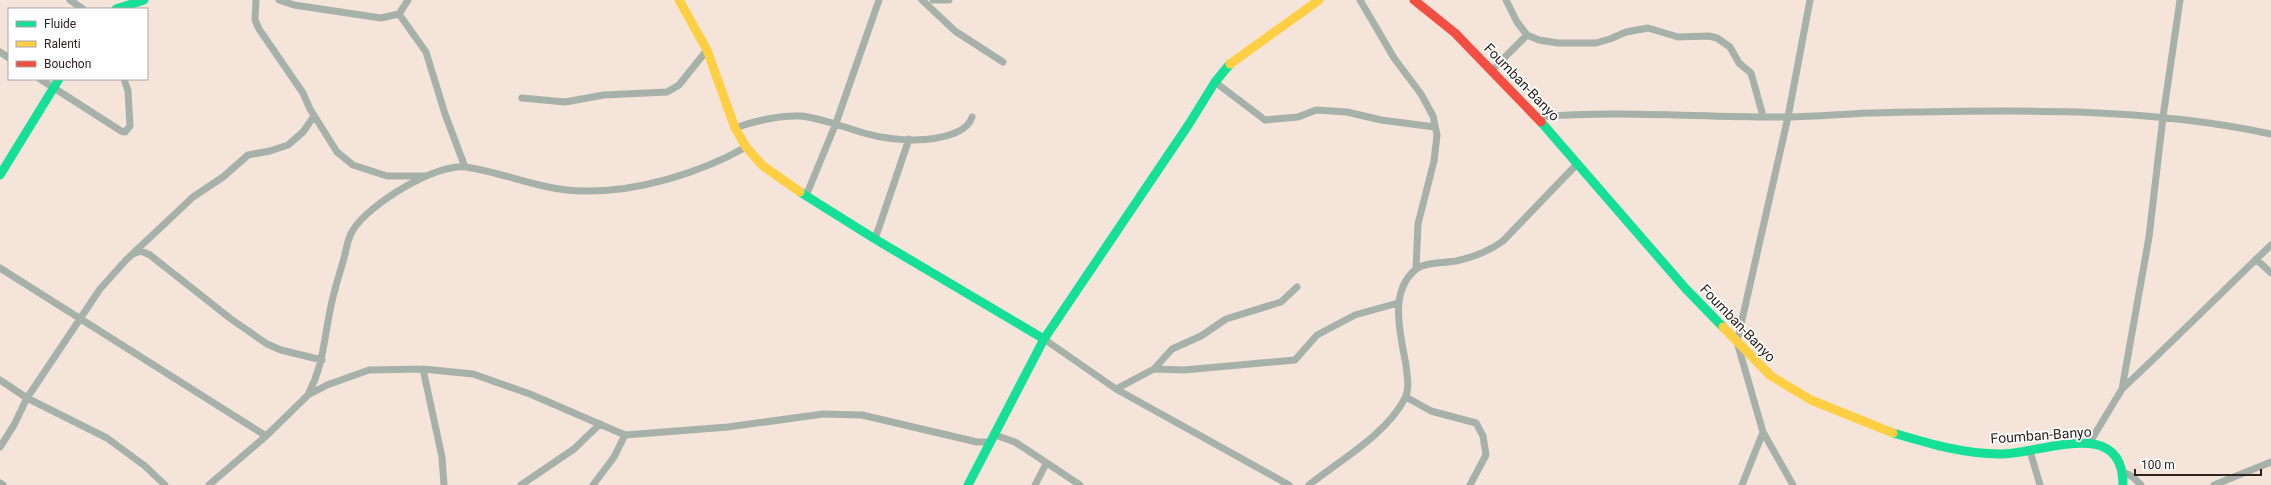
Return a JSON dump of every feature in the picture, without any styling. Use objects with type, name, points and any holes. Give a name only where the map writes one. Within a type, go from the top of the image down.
[{"type":"main road","points":[[119,8],[144,0]]},
{"type":"main road","points":[[678,0],[707,50],[735,128],[746,147],[763,166],[806,196],[875,239],[1044,339]]},
{"type":"main road","points":[[968,485],[1044,339],[1189,124],[1215,82],[1233,60],[1319,0]]},
{"type":"main road","name":"Foumban-Banyo","points":[[1414,0],[1455,33],[1492,70],[1578,163],[1686,289],[1762,368],[1783,384],[1811,400],[1878,428],[1939,447],[1961,451],[2000,454],[2090,442],[2112,450],[2121,463],[2124,472]]},
{"type":"main road","points":[[0,175],[58,80]]},
{"type":"main road","points":[[2123,485],[2124,472]]},
{"type":"street","points":[[70,0],[82,8]]},
{"type":"street","points":[[256,0],[256,24],[303,93],[314,116],[332,146],[353,165],[387,176],[430,176]]},
{"type":"street","points":[[279,0],[294,5],[381,18],[399,14],[408,0]]},
{"type":"street","points":[[806,196],[836,123],[879,0]]},
{"type":"street","points":[[922,0],[955,31],[1003,62]]},
{"type":"street","points":[[933,0],[949,0]]},
{"type":"street","points":[[1309,485],[1351,453],[1394,416],[1406,397],[1408,379],[1399,322],[1398,303],[1400,293],[1407,280],[1416,269],[1418,224],[1434,161],[1437,135],[1432,116],[1421,94],[1394,58],[1360,0]]},
{"type":"street","points":[[1506,0],[1517,22],[1527,35],[1545,41],[1584,44],[1610,39],[1626,32],[1648,28],[1678,37],[1709,36],[1718,38],[1730,47],[1739,63],[1751,73],[1764,116]]},
{"type":"street","points":[[1793,485],[1763,432],[1737,342],[1788,117],[1810,0]]},
{"type":"street","points":[[2122,390],[2149,237],[2163,117],[2180,0]]},
{"type":"street","points":[[399,14],[426,52],[445,114],[465,167]]},
{"type":"street","points":[[1492,70],[1527,35]]},
{"type":"street","points":[[522,98],[565,102],[604,95],[667,92],[678,85],[707,50]]},
{"type":"street","points":[[41,80],[121,131],[125,132],[130,126],[128,91],[124,80]]},
{"type":"street","points":[[1215,82],[1265,120],[1298,117],[1316,110],[1347,112],[1381,120],[1435,127]]},
{"type":"street","points":[[1537,117],[1591,113],[1788,117],[1868,113],[1997,112],[2112,114],[2163,117],[2237,126],[2271,134]]},
{"type":"street","points":[[0,447],[14,425],[27,398],[100,289],[131,254],[193,197],[223,177],[248,155],[270,152],[288,145],[303,132],[314,116]]},
{"type":"street","points":[[735,128],[748,123],[801,116],[836,123],[857,131],[927,141],[953,133],[968,124],[972,117]]},
{"type":"street","points":[[875,239],[909,139]]},
{"type":"street","points":[[308,395],[322,360],[330,310],[351,232],[356,225],[387,198],[404,186],[441,172],[465,167],[558,190],[598,191],[623,188],[701,169],[746,147]]},
{"type":"street","points":[[1416,269],[1489,251],[1503,241],[1578,163]]},
{"type":"street","points":[[2090,442],[2122,390],[2271,245]]},
{"type":"street","points":[[131,254],[141,251],[150,255],[231,319],[267,344],[281,350],[322,360]]},
{"type":"street","points":[[2256,259],[2271,273]]},
{"type":"street","points":[[0,268],[266,436]]},
{"type":"street","points":[[1116,389],[1154,369],[1172,349],[1201,336],[1226,319],[1280,302],[1297,287]]},
{"type":"street","points":[[1154,369],[1184,370],[1295,360],[1317,335],[1355,315],[1398,303]]},
{"type":"street","points":[[1044,339],[1116,389],[1289,485]]},
{"type":"street","points":[[209,485],[266,436],[308,395],[327,384],[357,373],[385,369],[423,369],[473,374],[625,435],[692,431],[823,414],[862,415],[977,442],[993,438],[1015,442],[1046,464],[1080,485]]},
{"type":"street","points":[[423,369],[442,457],[444,485]]},
{"type":"street","points":[[0,380],[27,398],[107,438],[145,466],[165,485]]},
{"type":"street","points":[[1406,397],[1431,411],[1471,420],[1479,427],[1486,455],[1470,485]]},
{"type":"street","points":[[521,485],[574,450],[600,424]]},
{"type":"street","points":[[1742,485],[1763,432]]},
{"type":"street","points":[[593,485],[614,457],[625,435]]},
{"type":"street","points":[[2030,451],[2040,485]]},
{"type":"street","points":[[2214,485],[2271,462]]},
{"type":"street","points":[[1035,485],[1046,464]]},
{"type":"street","points":[[2124,472],[2133,477],[2141,485]]},
{"type":"traffic: fast","points":[[119,8],[144,0]]},
{"type":"traffic: fast","points":[[968,485],[1044,339],[1189,124],[1215,82],[1230,64]]},
{"type":"traffic: fast","points":[[0,175],[58,80]]},
{"type":"traffic: fast","points":[[1541,122],[1686,289],[1723,327]]},
{"type":"traffic: fast","points":[[800,192],[875,239],[1044,339]]},
{"type":"traffic: fast","points":[[1893,433],[1945,447],[1986,454],[2017,452],[2077,443],[2095,444],[2110,451],[2119,464],[2123,485]]},
{"type":"traffic: slow","points":[[679,0],[707,50],[735,128],[746,147],[763,166],[800,192]]},
{"type":"traffic: slow","points":[[1230,64],[1319,0]]},
{"type":"traffic: slow","points":[[1723,327],[1771,376],[1811,400],[1893,433]]},
{"type":"traffic: jam","points":[[1414,0],[1455,33],[1541,122]]}]
